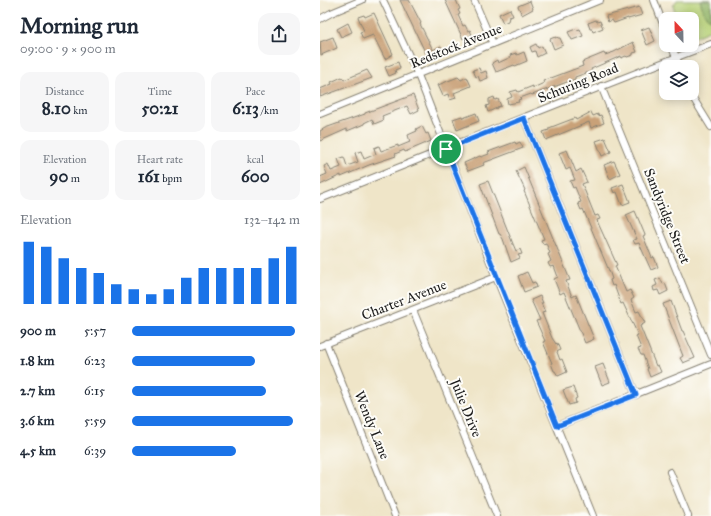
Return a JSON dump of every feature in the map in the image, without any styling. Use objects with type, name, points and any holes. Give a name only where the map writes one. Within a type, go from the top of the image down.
[{"type":"street","points":[[320,19],[362,0]]},
{"type":"street","points":[[383,0],[418,75],[496,277],[593,516]]},
{"type":"street","points":[[474,0],[493,44]]},
{"type":"street","name":"Redstock Avenue","points":[[320,114],[600,0]]},
{"type":"street","points":[[654,0],[659,13]]},
{"type":"street","name":"Schuring Road","points":[[320,198],[524,118],[601,86],[711,44]]},
{"type":"street","points":[[674,52],[677,60]]},
{"type":"street","name":"Sandyridge Street","points":[[601,86],[711,355]]},
{"type":"street","points":[[694,100],[711,127]]},
{"type":"street","points":[[524,118],[636,395]]},
{"type":"street","name":"Charter Avenue","points":[[320,346],[496,277]]},
{"type":"street","name":"Julie Drive","points":[[413,310],[497,516]]},
{"type":"street","name":"Wendy Lane","points":[[326,343],[395,516]]},
{"type":"street","points":[[557,426],[711,364]]},
{"type":"street","points":[[670,472],[688,516]]},
{"type":"green space","points":[[677,0],[711,0],[711,30],[699,35],[699,12],[675,12],[673,6]]},
{"type":"green space","points":[[700,0],[711,0],[711,20],[704,14]]},
{"type":"building","points":[[400,0],[409,0],[433,50],[441,46],[443,52],[428,58]]},
{"type":"building","points":[[445,0],[456,0],[460,9],[458,10],[460,14],[458,15],[463,26],[465,25],[468,31],[470,30],[472,35],[463,39]]},
{"type":"building","points":[[530,1],[533,9],[522,15],[518,6]]},
{"type":"building","points":[[639,7],[642,15],[614,23],[612,20],[608,22],[606,16]]},
{"type":"building","points":[[510,9],[513,16],[509,17],[508,21],[503,23],[499,14]]},
{"type":"building","points":[[374,13],[393,54],[385,59],[373,35],[363,39],[360,32],[364,31],[358,17],[364,15],[365,17]]},
{"type":"building","points":[[596,20],[597,22],[600,21],[603,28],[593,32],[588,23]]},
{"type":"building","points":[[348,23],[352,32],[341,37],[337,29]]},
{"type":"building","points":[[649,27],[655,41],[647,45],[641,30]]},
{"type":"building","points":[[580,29],[583,36],[572,40],[568,32]]},
{"type":"building","points":[[333,37],[337,48],[321,55],[320,42]]},
{"type":"building","points":[[555,37],[560,38],[563,45],[554,49],[550,39]]},
{"type":"building","points":[[633,42],[637,52],[633,53],[633,55],[621,58],[621,56],[591,69],[592,71],[575,77],[575,79],[520,98],[521,99],[518,100],[519,102],[508,104],[507,99],[512,97],[510,92],[517,90],[518,92],[533,86],[533,88],[544,83],[543,81],[583,66],[582,62],[604,53],[605,55],[614,52]]},
{"type":"building","points":[[536,44],[538,48],[542,46],[545,53],[537,57],[535,51],[532,52],[530,47]]},
{"type":"building","points":[[524,52],[527,61],[496,72],[492,63],[497,60],[498,63],[511,57],[510,55],[516,53],[517,55]]},
{"type":"building","points":[[398,62],[400,68],[395,70],[396,73],[389,76],[385,67]]},
{"type":"building","points":[[479,68],[481,73],[486,71],[488,78],[480,81],[478,76],[476,77],[473,70]]},
{"type":"building","points":[[367,70],[372,78],[320,97],[320,89],[332,84],[331,82],[342,77],[344,80]]},
{"type":"building","points":[[458,77],[461,80],[467,77],[471,86],[454,93],[456,98],[450,100],[448,94],[443,96],[438,85]]},
{"type":"building","points":[[413,95],[419,110],[411,114],[407,106],[382,116],[384,120],[374,124],[372,119],[364,124],[347,131],[347,129],[320,141],[320,131],[325,128]]},
{"type":"building","points":[[494,97],[495,100],[498,99],[501,106],[488,112],[486,106],[489,105],[489,99]]},
{"type":"building","points":[[591,112],[593,116],[598,114],[598,116],[601,115],[604,123],[591,128],[589,122],[546,140],[543,132],[549,130],[549,128],[575,118],[576,120]]},
{"type":"building","points":[[476,113],[479,121],[457,130],[453,119],[462,116],[463,118]]},
{"type":"building","points":[[422,126],[426,134],[428,133],[431,141],[405,152],[404,150],[395,154],[396,156],[369,165],[341,177],[341,175],[320,185],[320,177],[327,174],[324,166],[328,164],[331,171],[341,167],[338,159],[344,157],[347,166],[358,162],[355,153],[361,151],[364,159],[376,154],[374,148],[379,146],[381,151],[398,145],[398,147],[410,142],[408,135],[417,131],[416,129]]},
{"type":"building","points":[[605,138],[611,152],[602,156],[596,141]]},
{"type":"building","points":[[515,142],[516,144],[520,142],[523,148],[483,163],[484,165],[468,171],[464,163]]},
{"type":"building","points":[[567,150],[576,172],[581,169],[587,182],[582,184],[595,216],[598,215],[600,219],[597,220],[617,265],[615,266],[626,292],[630,290],[634,298],[631,300],[636,312],[639,311],[645,323],[640,326],[656,366],[658,365],[661,372],[650,377],[643,355],[641,355],[638,349],[641,348],[636,336],[638,335],[623,303],[621,304],[614,285],[612,286],[610,273],[583,209],[581,210],[578,203],[581,202],[575,187],[573,188],[570,181],[575,180],[570,168],[566,170],[559,153]]},
{"type":"building","points":[[614,161],[620,174],[610,179],[604,165]]},
{"type":"building","points":[[524,167],[570,280],[566,281],[572,297],[576,295],[594,339],[585,343],[564,292],[560,294],[554,279],[558,277],[554,266],[550,267],[548,263],[551,261],[548,254],[550,253],[546,243],[543,244],[541,240],[544,239],[516,171]]},
{"type":"building","points":[[488,181],[516,251],[520,249],[522,254],[518,255],[520,258],[511,262],[480,184]]},
{"type":"building","points":[[623,184],[630,202],[622,205],[617,192],[614,193],[612,188]]},
{"type":"building","points":[[635,211],[645,235],[643,236],[652,258],[654,257],[658,267],[651,270],[639,243],[635,244],[633,240],[637,239],[626,215]]},
{"type":"building","points":[[527,272],[532,283],[535,282],[537,287],[524,292],[518,276]]},
{"type":"building","points":[[660,278],[663,284],[665,283],[668,291],[660,295],[658,290],[654,291],[653,287],[657,285],[655,280]]},
{"type":"building","points":[[540,296],[545,312],[542,313],[552,338],[556,344],[557,343],[560,350],[557,352],[560,360],[562,359],[567,372],[558,376],[554,371],[543,342],[545,341],[536,321],[540,320],[531,300]]},
{"type":"building","points":[[671,301],[682,331],[695,358],[683,363],[680,358],[683,356],[663,304]]},
{"type":"building","points":[[603,364],[610,382],[602,385],[595,367]]},
{"type":"building","points":[[573,387],[577,398],[575,399],[576,403],[569,405],[563,390]]},
{"type":"route","points":[[524,118],[636,395],[557,426],[446,149],[524,118]]}]
